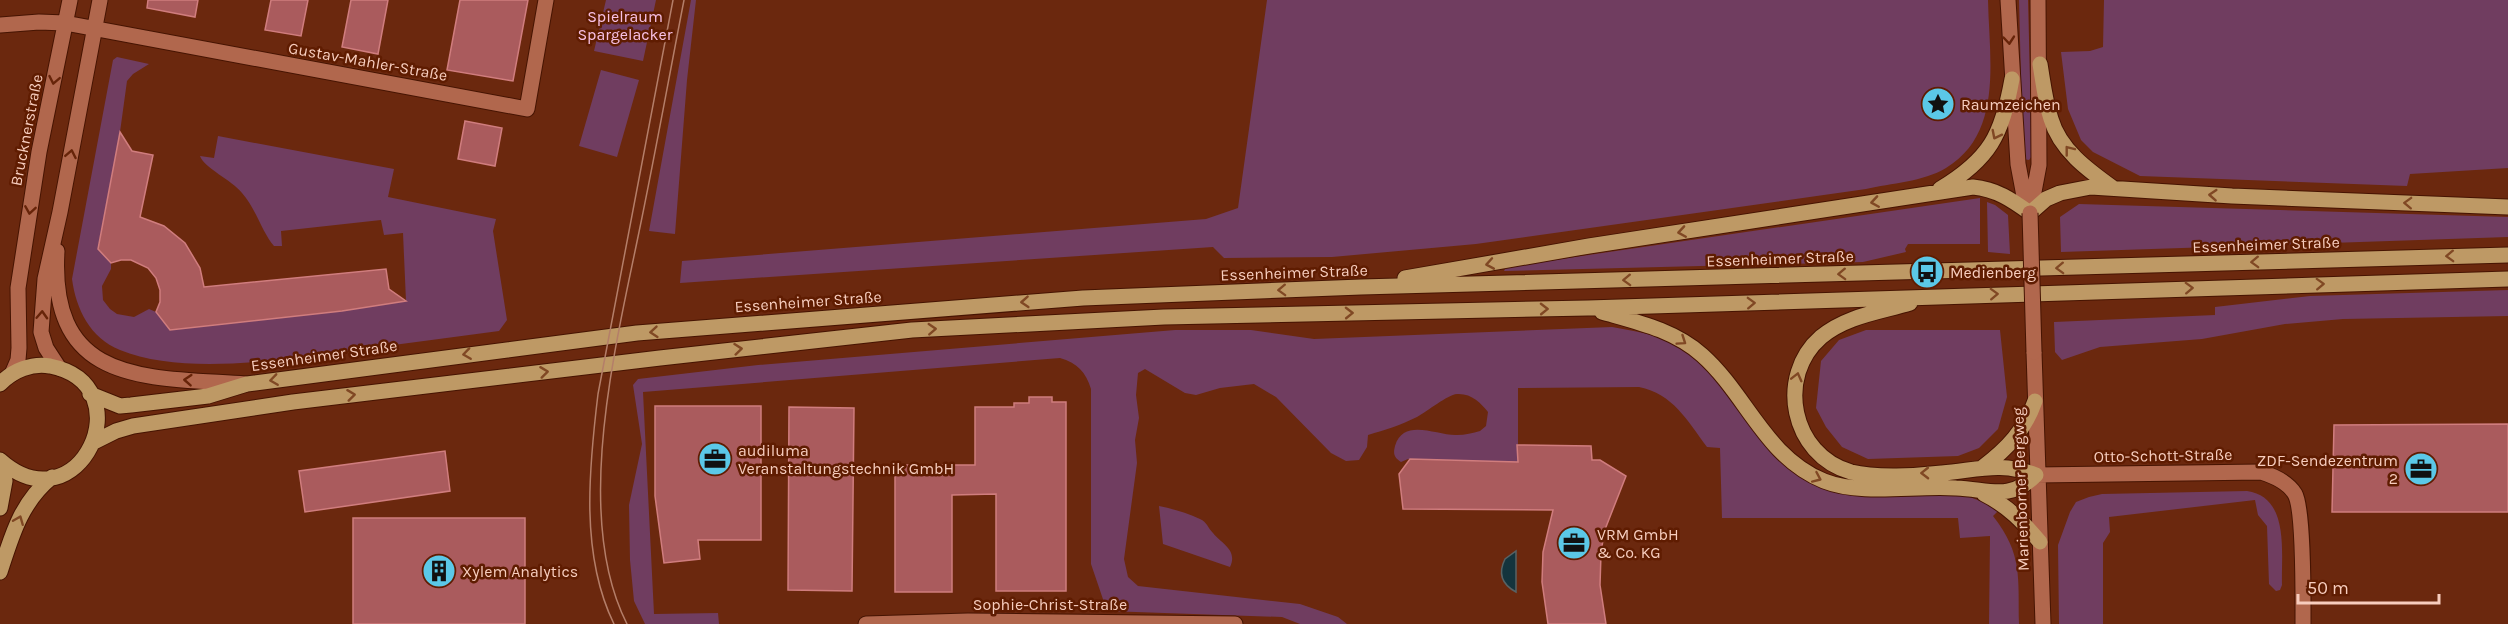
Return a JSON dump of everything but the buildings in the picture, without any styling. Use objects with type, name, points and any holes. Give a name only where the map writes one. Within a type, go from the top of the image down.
[{"type":"main road","points":[[2040,63],[2051,120],[2061,139],[2076,159],[2113,188]]},
{"type":"main road","points":[[1933,193],[1971,168],[1992,143],[2006,111],[2012,79]]},
{"type":"main road","points":[[1361,287],[1601,244],[1933,193],[1983,188],[2002,194],[2030,213],[2046,199],[2079,188],[2508,207]]},
{"type":"main road","name":"Essenheimer Straße","points":[[90,394],[114,404],[130,405],[208,396],[247,384],[637,333],[1083,298],[1361,287],[2508,255]]},
{"type":"main road","points":[[94,442],[116,431],[134,426],[293,402],[912,330],[1164,317],[1587,308],[2508,279]]},
{"type":"main road","points":[[1935,297],[1849,320],[1840,324],[1809,348],[1798,368],[1794,386],[1797,420],[1806,438],[1818,453],[1833,465],[1851,472],[1942,473],[1983,466],[2015,468],[2036,475]]},
{"type":"main road","points":[[1587,308],[1672,334],[1701,354],[1725,379],[1771,443],[1787,459],[1807,473],[1826,482],[1850,488],[1957,488],[2003,493],[2016,490],[2036,475]]},
{"type":"main road","points":[[0,572],[26,504],[38,488],[52,477],[77,465],[87,455],[94,442],[98,418],[90,394],[72,374],[59,368],[35,366],[6,379]]},
{"type":"main road","points":[[1983,466],[1996,457],[2018,435],[2030,416],[2035,401]]},
{"type":"main road","points":[[1,460],[24,475],[52,477]]},
{"type":"main road","points":[[0,508],[5,481],[1,460]]},
{"type":"main road","points":[[1979,491],[2003,504],[2040,542]]},
{"type":"street","name":"Brucknerstraße","points":[[6,379],[18,360],[18,288],[39,152],[70,0]]},
{"type":"street","points":[[59,368],[46,348],[41,332],[45,279],[100,0]]},
{"type":"street","name":"Gustav-Mahler-Straße","points":[[94,27],[527,109],[546,0]]},
{"type":"street","points":[[2008,0],[2020,179],[2030,213]]},
{"type":"street","points":[[2030,213],[2039,165],[2038,0]]},
{"type":"street","points":[[0,25],[65,23],[94,27]]},
{"type":"street","points":[[60,212],[57,262],[60,306],[70,329],[94,357],[115,369],[145,377],[247,384]]},
{"type":"street","name":"Marienborner Bergweg","points":[[2030,213],[2036,475],[2043,624]]},
{"type":"street","name":"Otto-Schott-Straße","points":[[2036,475],[2261,472],[2276,476],[2289,486],[2299,504],[2303,624]]},
{"type":"street","name":"Sophie-Christ-Straße","points":[[866,624],[1015,621],[1235,624]]},
{"type":"green space","name":"Spielraum Spargelacker","points":[[606,0],[656,0],[643,61],[594,51]]},
{"type":"green space","points":[[691,0],[696,0],[687,80],[675,234],[649,231]]},
{"type":"green space","points":[[1267,0],[1988,0],[1989,93],[1985,115],[1977,135],[1964,153],[1946,168],[1917,179],[1866,189],[1476,244],[1332,257],[1224,258],[1213,247],[680,283],[682,261],[1206,219],[1238,208]]},
{"type":"green space","points":[[2019,0],[2028,0],[2032,156],[2029,160],[2023,159]]},
{"type":"green space","points":[[2104,0],[2508,0],[2508,168],[2410,174],[2407,186],[2140,176],[2093,152],[2081,140],[2068,109],[2061,52],[2090,51],[2103,47]]},
{"type":"green space","points":[[117,57],[149,64],[133,74],[127,81],[120,132],[98,248],[111,263],[111,269],[102,286],[103,300],[117,314],[134,317],[149,309],[156,312],[170,330],[342,311],[406,301],[403,233],[384,235],[381,220],[281,231],[282,246],[274,246],[242,193],[207,165],[200,156],[214,158],[218,136],[394,169],[388,197],[496,219],[493,231],[507,320],[499,331],[305,357],[240,363],[208,364],[146,358],[109,345],[86,321],[77,301],[72,279],[113,60]]},
{"type":"green space","points":[[601,70],[639,80],[617,157],[579,146]]},
{"type":"green space","points":[[1980,198],[1980,244],[1908,244],[1906,252],[1863,262],[1504,271],[1506,267]]},
{"type":"green space","points":[[1987,202],[2008,215],[2010,254],[1988,252]]},
{"type":"green space","points":[[2079,204],[2508,217],[2508,237],[2061,252],[2060,217]]},
{"type":"green space","points":[[2508,290],[2508,316],[2343,319],[2285,324],[2202,339],[2100,347],[2062,360],[2055,352],[2054,322],[2215,315],[2215,307],[2310,296]]},
{"type":"green space","points":[[1612,327],[1659,338],[1674,344],[1693,357],[1725,392],[1769,449],[1786,466],[1806,480],[1962,494],[1988,504],[1998,511],[1993,516],[2010,542],[2017,567],[2019,624],[1989,624],[1990,536],[1960,538],[1958,518],[1722,518],[1720,448],[1707,447],[1686,418],[1670,402],[1651,390],[1639,387],[1518,388],[1518,462],[1408,459],[1401,462],[1397,459],[1394,453],[1395,446],[1399,437],[1406,432],[1422,430],[1460,435],[1480,431],[1486,426],[1488,412],[1479,402],[1471,397],[1457,394],[1448,397],[1411,420],[1368,435],[1367,447],[1359,460],[1346,461],[1331,453],[1276,397],[1254,384],[1220,388],[1196,395],[1185,393],[1145,369],[1138,373],[1136,395],[1139,418],[1135,440],[1137,463],[1124,559],[1128,577],[1138,586],[1300,604],[1338,617],[1347,624],[1300,624],[1282,617],[1107,611],[1091,564],[1091,389],[1080,369],[1060,358],[643,392],[654,614],[718,613],[719,624],[645,624],[634,601],[630,560],[629,505],[642,444],[633,385],[638,379],[758,365],[1175,330],[1251,330],[1314,339]]},
{"type":"green space","points":[[1866,330],[2000,330],[2007,397],[1998,429],[1979,448],[1958,456],[1868,459],[1842,447],[1826,427],[1816,408],[1821,361],[1839,340]]},
{"type":"green space","points":[[2247,491],[2261,495],[2277,515],[2282,543],[2280,590],[2276,591],[2269,584],[2267,526],[2258,515],[2255,500],[2109,517],[2110,532],[2103,543],[2103,624],[2059,624],[2058,545],[2076,502],[2102,494]]},
{"type":"green space","points":[[1159,506],[1185,513],[1204,522],[1231,552],[1230,567],[1163,544]]},
{"type":"water","points":[[1516,551],[1516,592],[1504,582],[1501,573],[1505,559]]},
{"type":"tram line","points":[[614,624],[603,597],[592,540],[590,511],[592,451],[598,394],[673,0]]},
{"type":"tram line","points":[[627,624],[611,581],[602,533],[601,482],[604,430],[620,326],[684,0]]},
{"type":"place","name":"Raumzeichen","points":[[1938,104]]},
{"type":"place","name":"Medienberg","points":[[1927,272]]},
{"type":"place","name":"audiluma Veranstaltungstechnik GmbH","points":[[715,459]]},
{"type":"place","name":"ZDF-Sendezentrum 2","points":[[2421,469]]},
{"type":"place","name":"VRM GmbH & Co. KG","points":[[1574,543]]},
{"type":"place","name":"Xylem Analytics","points":[[439,571]]}]
